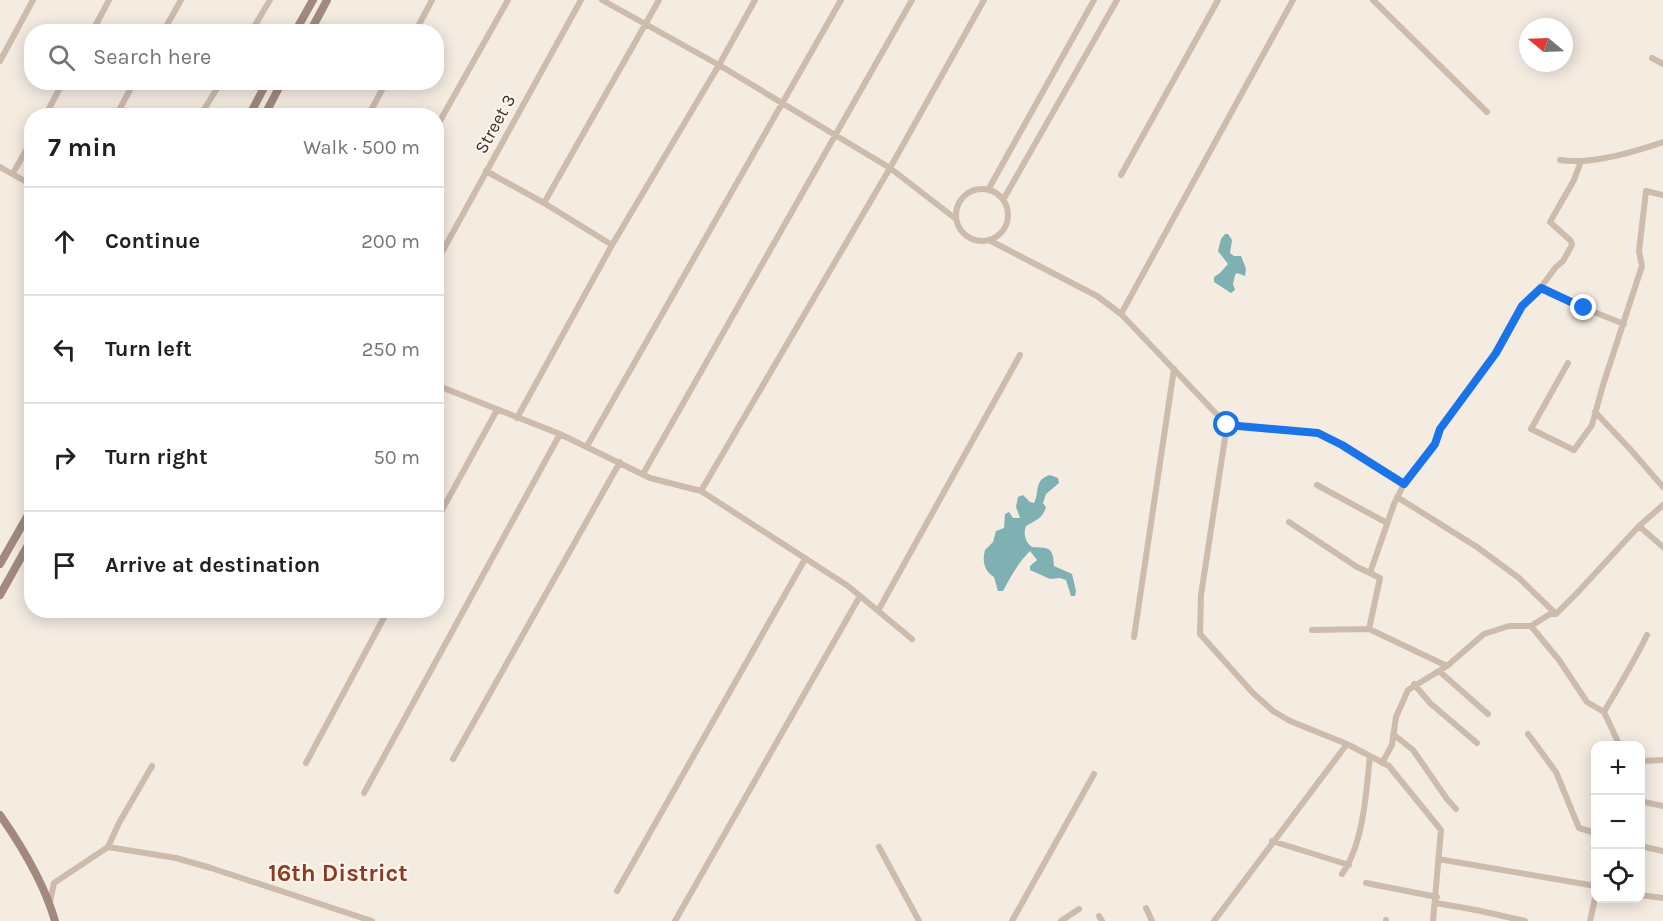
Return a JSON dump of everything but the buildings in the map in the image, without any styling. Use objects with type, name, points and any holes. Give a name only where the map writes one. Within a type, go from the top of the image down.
[{"type":"main road","points":[[300,24],[313,0]]},
{"type":"main road","points":[[314,24],[327,0]]},
{"type":"main road","points":[[253,108],[263,90]]},
{"type":"main road","points":[[268,108],[278,90]]},
{"type":"main road","points":[[0,564],[24,522]]},
{"type":"main road","points":[[0,595],[24,552]]},
{"type":"main road","points":[[0,815],[50,902],[55,921]]},
{"type":"street","points":[[0,61],[33,0]]},
{"type":"street","points":[[96,24],[109,0]]},
{"type":"street","points":[[168,24],[181,0]]},
{"type":"street","points":[[256,24],[270,0]]},
{"type":"street","points":[[419,24],[432,0]]},
{"type":"street","points":[[444,114],[508,0]]},
{"type":"street","name":"Street 3","points":[[444,248],[581,0]]},
{"type":"street","points":[[602,0],[719,65],[890,168],[956,219],[964,233],[973,239],[989,240],[1096,296],[1121,314],[1227,425],[1318,433],[1342,445],[1404,484]]},
{"type":"street","points":[[544,203],[659,0]]},
{"type":"street","points":[[517,418],[612,245],[755,0]]},
{"type":"street","points":[[587,446],[842,0]]},
{"type":"street","points":[[643,474],[912,0]]},
{"type":"street","points":[[701,491],[890,168],[984,0]]},
{"type":"street","points":[[988,190],[1094,0]]},
{"type":"street","points":[[1004,201],[1117,0]]},
{"type":"street","points":[[1121,175],[1218,0]]},
{"type":"street","points":[[1121,314],[1293,0]]},
{"type":"street","points":[[1373,0],[1487,112]]},
{"type":"street","points":[[1652,58],[1663,64]]},
{"type":"street","points":[[49,108],[59,90]]},
{"type":"street","points":[[120,108],[130,90]]},
{"type":"street","points":[[205,108],[215,90]]},
{"type":"street","points":[[372,108],[382,90]]},
{"type":"street","points":[[1560,160],[1574,163],[1624,154],[1663,142]]},
{"type":"street","points":[[13,173],[24,154]]},
{"type":"street","points":[[1370,573],[1387,523],[1404,484],[1435,444],[1440,429],[1496,353],[1522,306],[1541,288],[1563,261],[1572,244],[1550,222],[1574,180],[1581,161]]},
{"type":"street","points":[[0,167],[24,180]]},
{"type":"street","points":[[486,171],[612,245]]},
{"type":"street","points":[[956,219],[958,205],[964,196],[972,191],[988,190],[1001,196],[1008,214],[1006,224],[1001,233],[989,240]]},
{"type":"street","points":[[1568,363],[1531,429],[1574,450],[1592,425],[1642,266],[1639,251],[1646,191],[1663,195]]},
{"type":"street","points":[[1541,288],[1624,324]]},
{"type":"street","points":[[878,611],[1020,355]]},
{"type":"street","points":[[1134,637],[1174,369]]},
{"type":"street","points":[[444,388],[560,434],[650,478],[701,491],[860,596],[912,639]]},
{"type":"street","points":[[444,506],[497,410]]},
{"type":"street","points":[[1595,412],[1663,487]]},
{"type":"street","points":[[1227,425],[1201,595],[1200,634],[1253,693],[1273,711],[1290,721],[1347,744],[1389,766],[1441,830],[1433,921]]},
{"type":"street","points":[[364,793],[560,434]]},
{"type":"street","points":[[453,759],[620,462]]},
{"type":"street","points":[[1317,485],[1387,523]]},
{"type":"street","points":[[1397,497],[1477,547],[1519,578],[1556,614]]},
{"type":"street","points":[[1382,763],[1392,744],[1396,717],[1408,690],[1414,684],[1448,666],[1484,634],[1509,626],[1530,626],[1550,614],[1556,614],[1639,526],[1663,504]]},
{"type":"street","points":[[1289,522],[1357,567],[1380,578],[1369,629]]},
{"type":"street","points":[[1639,526],[1663,547]]},
{"type":"street","points":[[617,891],[806,559]]},
{"type":"street","points":[[675,921],[860,596]]},
{"type":"street","points":[[306,763],[384,618]]},
{"type":"street","points":[[1530,626],[1559,660],[1587,702],[1604,712],[1618,741]]},
{"type":"street","points":[[1312,630],[1369,629],[1448,666]]},
{"type":"street","points":[[1604,712],[1633,665],[1647,635]]},
{"type":"street","points":[[1439,671],[1488,714]]},
{"type":"street","points":[[1414,684],[1430,703],[1477,743]]},
{"type":"street","points":[[1394,734],[1413,750],[1456,809]]},
{"type":"street","points":[[1528,734],[1556,772],[1579,828],[1591,832]]},
{"type":"street","points":[[1214,921],[1347,744]]},
{"type":"street","points":[[1342,874],[1349,865],[1365,805],[1370,756]]},
{"type":"street","points":[[1645,761],[1663,760]]},
{"type":"street","points":[[50,902],[54,883],[108,847],[152,766]]},
{"type":"street","points":[[1012,921],[1095,774]]},
{"type":"street","points":[[1645,802],[1663,806]]},
{"type":"street","points":[[1272,841],[1349,865]]},
{"type":"street","points":[[108,847],[176,858],[372,921]]},
{"type":"street","points":[[879,847],[919,921]]},
{"type":"street","points":[[1645,847],[1663,851]]},
{"type":"street","points":[[1438,859],[1591,885]]},
{"type":"street","points":[[1366,883],[1525,921]]},
{"type":"street","points":[[1645,896],[1663,898]]},
{"type":"street","points":[[1590,921],[1594,903]]},
{"type":"street","points":[[1146,908],[1152,921]]},
{"type":"street","points":[[1061,921],[1078,909]]},
{"type":"water","points":[[1225,234],[1228,234],[1232,240],[1230,253],[1234,256],[1241,256],[1246,269],[1245,276],[1237,273],[1235,275],[1233,284],[1235,290],[1231,293],[1214,282],[1214,277],[1228,264],[1218,251]]},
{"type":"water","points":[[1050,475],[1058,478],[1059,483],[1046,494],[1043,503],[1046,507],[1043,514],[1026,526],[1025,538],[1032,547],[1049,550],[1053,555],[1054,566],[1072,574],[1075,596],[1071,596],[1066,580],[1050,579],[1030,570],[1030,566],[1037,560],[1030,551],[1018,565],[1003,591],[998,591],[994,577],[985,565],[985,550],[993,542],[996,531],[1004,528],[1005,514],[1009,512],[1013,518],[1020,518],[1016,507],[1018,497],[1023,495],[1034,503],[1039,483]]},
{"type":"district","name":"16th District","points":[[338,873]]},
{"type":"route","points":[[1227,425],[1318,433],[1376,465],[1404,484],[1435,444],[1440,429],[1496,353],[1522,306],[1541,288],[1584,308]]}]
